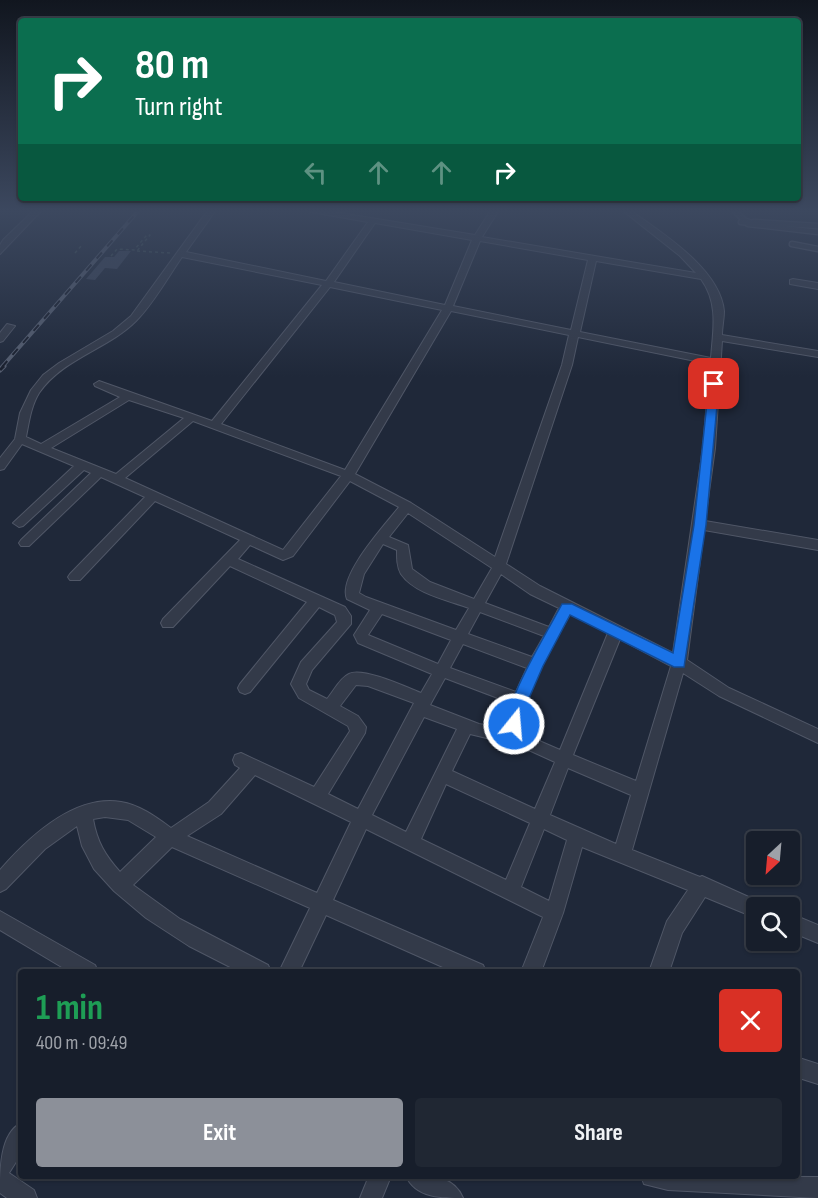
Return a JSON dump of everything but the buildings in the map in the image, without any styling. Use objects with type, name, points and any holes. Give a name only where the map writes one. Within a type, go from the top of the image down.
[{"type":"street","points":[[0,466],[20,439],[22,420],[41,383],[80,353],[128,324],[172,266]]},
{"type":"street","points":[[239,266],[715,362]]},
{"type":"street","points":[[214,425],[341,266]]},
{"type":"street","points":[[20,439],[99,472],[248,540],[283,555],[287,554],[348,475],[448,308],[465,266]]},
{"type":"street","points":[[290,969],[362,819],[421,704],[498,568],[564,376],[591,266]]},
{"type":"street","points":[[642,266],[704,277]]},
{"type":"street","points":[[622,854],[679,663],[700,525],[709,448],[718,301],[704,277],[694,266]]},
{"type":"street","points":[[794,282],[818,286]]},
{"type":"street","points":[[0,339],[10,326]]},
{"type":"street","points":[[717,337],[818,354]]},
{"type":"street","points":[[99,384],[348,475],[406,506],[498,568],[567,608],[679,663],[724,692],[818,736]]},
{"type":"street","points":[[42,448],[127,396]]},
{"type":"street","points":[[117,480],[192,417]]},
{"type":"street","points":[[19,523],[82,465]]},
{"type":"street","points":[[25,543],[99,472]]},
{"type":"street","points":[[75,577],[153,496]]},
{"type":"street","points":[[406,506],[357,574],[352,587],[352,595],[536,664]]},
{"type":"street","points":[[700,525],[818,545]]},
{"type":"street","points":[[382,539],[403,548],[404,565],[411,577],[435,591],[553,634]]},
{"type":"street","points":[[168,623],[248,540]]},
{"type":"street","points":[[228,560],[340,612],[345,620],[339,631],[306,666],[298,684],[304,694],[353,721],[357,727],[357,734],[317,797]]},
{"type":"street","points":[[245,688],[316,601]]},
{"type":"street","points":[[379,607],[363,629],[361,635],[363,639],[381,648],[521,700]]},
{"type":"street","points":[[520,739],[514,732],[514,724],[521,700],[536,664],[567,608]]},
{"type":"street","points":[[510,892],[616,631]]},
{"type":"street","points":[[330,707],[352,679],[368,680],[466,726],[494,735],[520,739],[641,791]]},
{"type":"street","points":[[410,843],[466,726]]},
{"type":"street","points":[[120,885],[152,851],[208,814],[247,763],[554,913]]},
{"type":"street","points":[[443,775],[577,836],[746,905]]},
{"type":"street","points":[[0,883],[28,853],[66,822],[103,809],[119,809],[142,817],[170,837],[469,969]]},
{"type":"street","points":[[84,815],[91,848],[99,862],[120,885],[170,922],[214,950],[255,969]]},
{"type":"street","points":[[532,969],[554,913],[577,836]]},
{"type":"street","points":[[660,969],[674,928],[702,885]]},
{"type":"street","points":[[0,920],[83,969]]},
{"type":"street","points":[[800,927],[818,934]]},
{"type":"street","points":[[800,1068],[818,1074]]},
{"type":"street","points":[[0,1167],[18,1139]]},
{"type":"street","points":[[371,1198],[379,1179]]},
{"type":"street","points":[[422,1179],[452,1198]]},
{"type":"street","points":[[668,1179],[818,1188]]},
{"type":"street","points":[[0,1180],[26,1198]]},
{"type":"railway","points":[[2,367],[90,266]]},
{"type":"railway","points":[[0,370],[4,366]]},
{"type":"route","points":[[514,724],[515,712],[536,664],[567,608],[679,663],[700,525],[714,384]]}]
